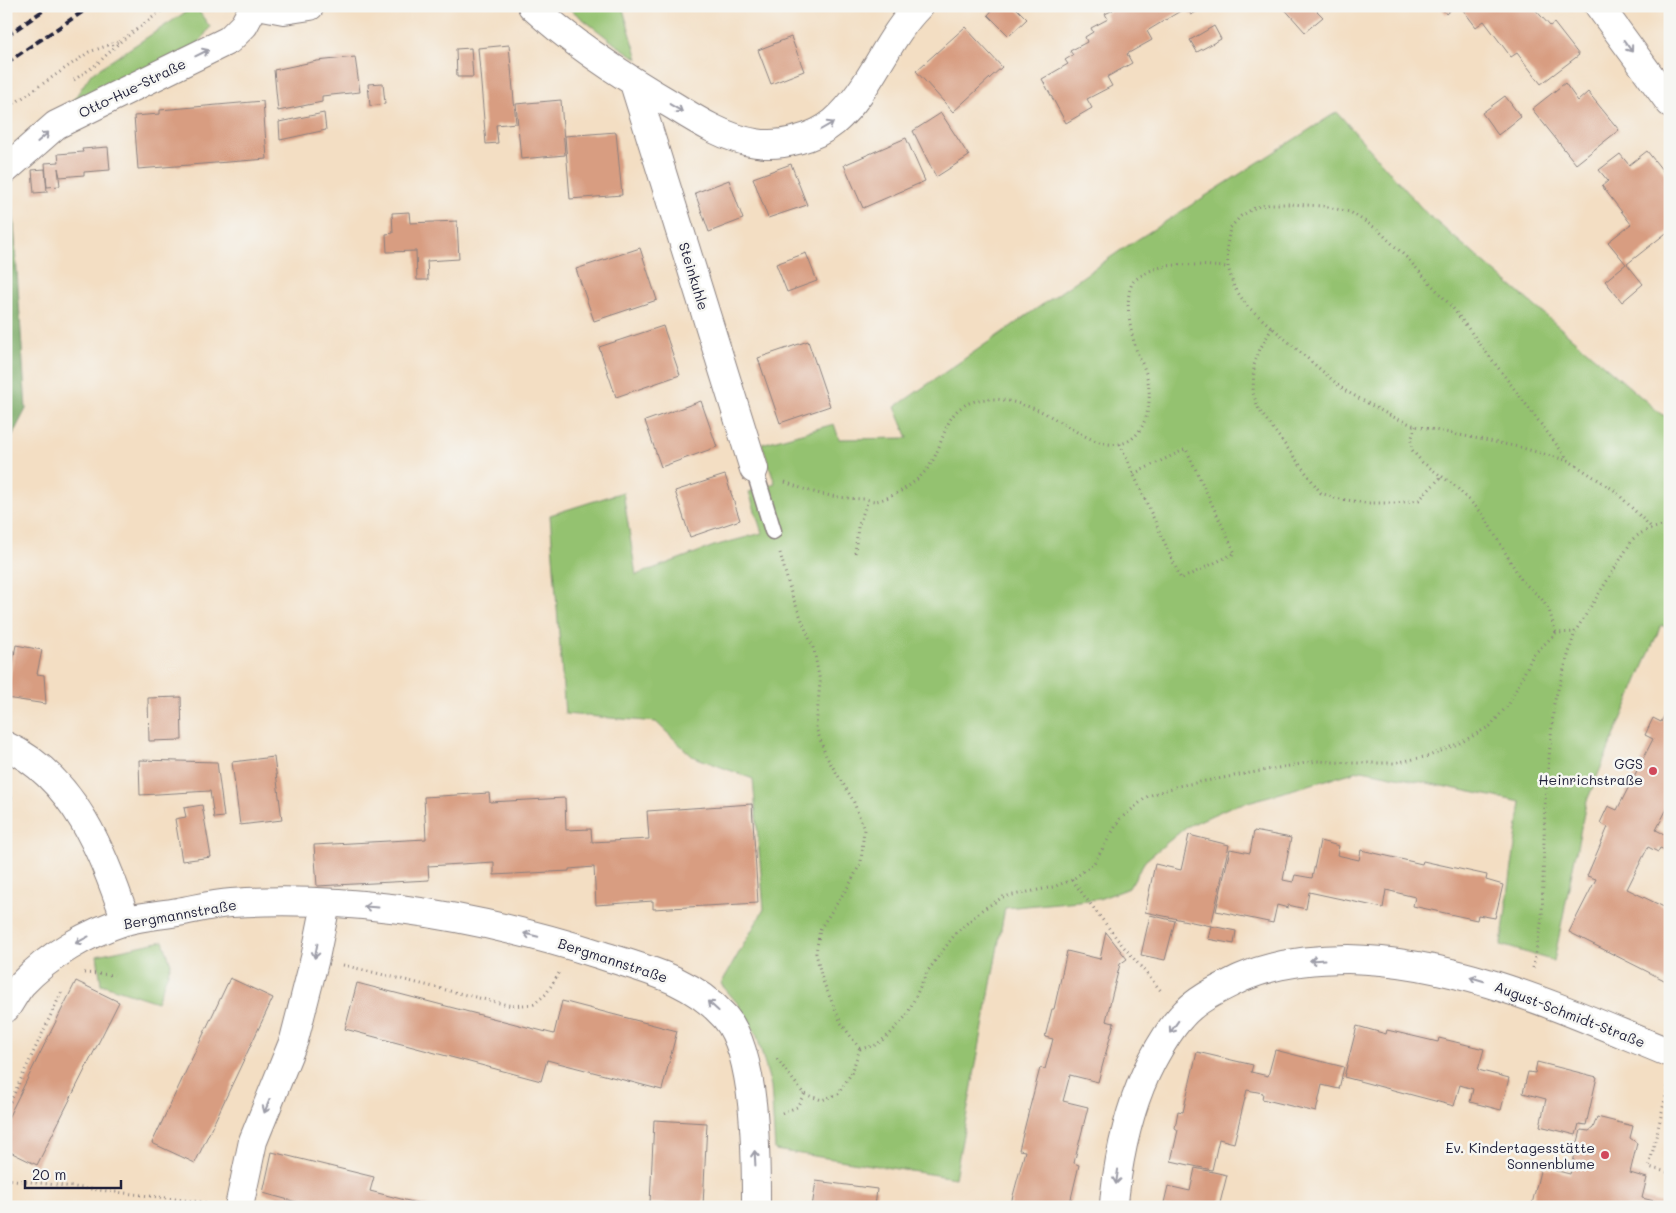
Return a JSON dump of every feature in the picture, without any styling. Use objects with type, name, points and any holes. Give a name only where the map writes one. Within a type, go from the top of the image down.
[{"type":"street","name":"Otto-Hue-Straße","points":[[6,169],[56,125],[229,40],[244,25],[254,6]]},
{"type":"street","points":[[263,6],[284,10],[310,6]]},
{"type":"street","points":[[532,6],[552,25],[634,83],[693,118],[731,136],[755,143],[775,145],[796,141],[825,128],[843,113],[861,92],[906,19],[919,6]]},
{"type":"street","points":[[1599,6],[1670,103]]},
{"type":"street","name":"Steinkuhle","points":[[634,83],[754,469]]},
{"type":"street","points":[[6,746],[37,766],[63,791],[83,817],[111,875],[126,920]]},
{"type":"street","name":"Bergmannstraße","points":[[6,1008],[22,985],[54,957],[82,939],[126,920],[228,903],[284,901],[407,909],[492,926],[574,946],[668,976],[697,992],[726,1019],[741,1045],[751,1091],[756,1162],[756,1207]]},
{"type":"street","points":[[239,1207],[253,1141],[294,1040],[315,958],[326,904]]},
{"type":"street","name":"August-Schmidt-Straße","points":[[1114,1207],[1120,1157],[1127,1126],[1138,1094],[1156,1055],[1181,1016],[1203,999],[1226,985],[1256,972],[1314,960],[1372,960],[1416,965],[1471,978],[1528,995],[1670,1053]]},
{"type":"lane","points":[[754,469],[773,530]]},
{"type":"path","points":[[6,109],[89,52],[121,41],[168,6]]},
{"type":"path","points":[[1568,461],[1452,307],[1407,258],[1377,229],[1350,212],[1323,206],[1290,204],[1272,204],[1256,207],[1242,216],[1230,228],[1226,246],[1228,268],[1234,287],[1248,306],[1344,390],[1391,416],[1415,426],[1519,447],[1568,461],[1614,490],[1652,527]]},
{"type":"path","points":[[754,469],[809,492],[841,499],[875,501],[910,486],[933,462],[955,411],[976,400],[992,399],[1023,405],[1038,410],[1093,440],[1108,444],[1120,444],[1134,437],[1144,423],[1150,400],[1147,377],[1130,327],[1128,295],[1134,281],[1152,270],[1169,266],[1228,268]]},
{"type":"path","points":[[1272,328],[1260,349],[1254,365],[1254,394],[1259,410],[1321,492],[1334,498],[1396,503],[1418,500],[1442,477]]},
{"type":"path","points":[[1415,426],[1411,441],[1412,450],[1422,462],[1455,486],[1482,513],[1522,581],[1541,598],[1549,610],[1556,633]]},
{"type":"path","points":[[1120,444],[1133,474],[1181,579],[1235,553],[1186,449],[1133,474]]},
{"type":"path","points":[[855,553],[858,527],[868,500]]},
{"type":"path","points":[[1528,995],[1542,918],[1544,802],[1554,703],[1575,632],[1633,539],[1642,531],[1652,527],[1670,525]]},
{"type":"path","points":[[773,530],[791,592],[814,650],[820,682],[816,728],[826,756],[853,800],[864,829],[861,862],[820,929],[816,953],[822,978],[842,1023],[860,1049]]},
{"type":"path","points":[[860,1049],[876,1046],[896,1028],[907,1015],[927,972],[956,933],[982,910],[1003,898],[1053,887],[1072,880],[1094,863],[1120,819],[1148,796],[1178,786],[1317,761],[1352,763],[1403,761],[1430,756],[1462,742],[1490,726],[1509,704],[1533,655],[1556,633],[1575,632]]},
{"type":"path","points":[[1072,880],[1118,940],[1181,1016]]},
{"type":"path","points":[[315,958],[512,1006],[534,1004],[546,994],[574,946]]},
{"type":"path","points":[[81,973],[114,975]]},
{"type":"path","points":[[6,1111],[65,986]]},
{"type":"path","points":[[741,1045],[768,1048],[804,1094],[822,1100],[838,1094],[851,1074],[860,1049]]},
{"type":"path","points":[[1670,1079],[1649,1167],[1670,1172]]},
{"type":"path","points":[[6,1179],[239,1207]]},
{"type":"path","points":[[1666,1207],[1670,1189]]},
{"type":"green space","points":[[195,6],[210,27],[198,44],[68,108],[91,74]]},
{"type":"green space","points":[[566,6],[622,6],[638,59],[615,44]]},
{"type":"green space","points":[[1337,112],[1426,213],[1661,414],[1670,418],[1670,629],[1661,625],[1586,803],[1554,961],[1501,945],[1521,802],[1362,770],[1230,807],[1186,827],[1145,861],[1129,888],[1099,899],[1005,908],[955,1178],[775,1150],[771,1086],[757,1036],[738,1004],[721,984],[764,909],[753,779],[692,756],[656,722],[565,714],[550,515],[623,492],[636,575],[714,546],[762,533],[749,492],[775,483],[762,444],[834,424],[839,439],[908,438],[895,407],[1121,250]]},
{"type":"green space","points":[[13,209],[26,409],[6,448],[6,214]]},
{"type":"green space","points":[[163,941],[171,964],[157,1002],[101,984],[97,955]]},
{"type":"building","points":[[996,6],[1014,6],[1027,19],[1009,36],[988,15]]},
{"type":"building","points":[[1111,6],[1200,6],[1201,9],[1191,15],[1187,7],[1147,31],[1152,40],[1127,54],[1132,63],[1107,77],[1112,86],[1087,99],[1092,108],[1066,123],[1042,79],[1068,64],[1065,60],[1073,55],[1070,51],[1087,42],[1085,37],[1093,32],[1091,28],[1108,19],[1105,14],[1113,10]]},
{"type":"building","points":[[1282,6],[1312,6],[1323,17],[1305,32]]},
{"type":"building","points":[[1440,6],[1455,6],[1446,14]]},
{"type":"building","points":[[1460,6],[1496,6],[1498,9],[1502,6],[1532,6],[1550,26],[1554,23],[1579,55],[1541,84],[1517,53],[1511,57],[1484,21],[1476,27]]},
{"type":"building","points":[[1214,26],[1221,39],[1197,52],[1190,40]]},
{"type":"building","points":[[965,27],[1002,67],[953,112],[916,71]]},
{"type":"building","points":[[791,37],[804,71],[771,84],[758,50]]},
{"type":"building","points":[[509,45],[516,123],[496,125],[498,143],[486,144],[478,48]]},
{"type":"building","points":[[471,48],[473,77],[457,77],[456,49]]},
{"type":"building","points":[[355,57],[360,92],[322,96],[322,102],[278,111],[274,70],[317,61]]},
{"type":"building","points":[[383,83],[385,104],[370,106],[368,84]]},
{"type":"building","points":[[1565,83],[1578,101],[1588,92],[1619,130],[1576,164],[1532,109]]},
{"type":"building","points":[[1505,96],[1521,117],[1498,135],[1482,113]]},
{"type":"building","points":[[561,100],[565,155],[521,159],[516,104]]},
{"type":"building","points":[[263,101],[267,159],[138,169],[134,116],[160,114],[160,110]]},
{"type":"building","points":[[324,113],[326,130],[280,140],[279,122]]},
{"type":"building","points":[[941,113],[969,156],[936,177],[913,131]]},
{"type":"building","points":[[616,132],[622,195],[570,199],[565,136]]},
{"type":"building","points":[[906,138],[925,181],[863,208],[844,165]]},
{"type":"building","points":[[108,147],[110,170],[84,172],[84,175],[60,177],[58,168],[60,186],[47,187],[45,163],[59,162],[58,154],[83,152],[82,149]]},
{"type":"building","points":[[1647,151],[1670,180],[1670,230],[1627,264],[1643,284],[1622,302],[1605,281],[1626,264],[1608,242],[1631,224],[1602,186],[1608,181],[1599,170],[1620,154],[1629,165]]},
{"type":"building","points":[[791,164],[807,205],[768,218],[753,178]]},
{"type":"building","points":[[45,169],[47,192],[34,193],[32,170]]},
{"type":"building","points":[[729,180],[743,219],[709,232],[695,193]]},
{"type":"building","points":[[409,212],[410,223],[457,221],[459,259],[427,261],[428,280],[417,280],[416,251],[387,252],[386,234],[393,233],[392,213]]},
{"type":"building","points":[[640,248],[657,300],[594,321],[576,269]]},
{"type":"building","points":[[806,253],[817,281],[787,292],[776,264]]},
{"type":"building","points":[[663,326],[680,375],[616,397],[599,347]]},
{"type":"building","points":[[808,341],[830,406],[780,423],[758,358]]},
{"type":"building","points":[[701,401],[717,447],[661,467],[645,421]]},
{"type":"building","points":[[725,475],[740,520],[690,537],[675,491]]},
{"type":"building","points":[[16,645],[42,650],[37,674],[44,675],[46,704],[6,698]]},
{"type":"building","points":[[6,650],[14,651],[7,684],[6,684]]},
{"type":"building","points":[[181,697],[182,740],[149,741],[148,698]]},
{"type":"building","points":[[1670,705],[1670,803],[1656,830],[1666,835],[1665,838],[1670,841],[1670,852],[1660,848],[1658,852],[1648,847],[1627,889],[1670,910],[1670,983],[1569,932],[1596,879],[1587,876],[1608,827],[1600,823],[1608,806],[1617,810],[1653,739],[1645,735],[1653,718],[1661,722]]},
{"type":"building","points":[[274,757],[282,820],[240,825],[232,762]]},
{"type":"building","points":[[139,760],[217,762],[224,817],[214,818],[210,791],[140,795]]},
{"type":"building","points":[[489,793],[490,802],[565,798],[566,830],[591,829],[592,842],[649,839],[647,811],[752,804],[758,903],[653,909],[653,901],[596,905],[594,867],[569,869],[569,871],[494,875],[494,862],[428,866],[429,880],[317,886],[314,845],[426,839],[424,797]]},
{"type":"building","points":[[6,796],[12,797],[7,825],[6,825]]},
{"type":"building","points":[[202,805],[211,857],[182,861],[175,819],[186,817],[184,808]]},
{"type":"building","points":[[1254,831],[1291,838],[1283,880],[1293,882],[1295,875],[1312,878],[1320,841],[1339,846],[1337,855],[1359,860],[1361,850],[1422,864],[1423,861],[1487,875],[1486,880],[1503,885],[1495,918],[1478,915],[1477,920],[1413,906],[1415,897],[1386,890],[1383,908],[1309,892],[1306,909],[1288,905],[1288,908],[1277,905],[1273,923],[1216,911],[1230,849],[1250,853]]},
{"type":"building","points":[[1189,835],[1229,845],[1211,926],[1145,912],[1155,864],[1181,870]]},
{"type":"building","points":[[1150,915],[1175,921],[1165,960],[1141,955]]},
{"type":"building","points":[[1211,926],[1236,931],[1234,944],[1208,939]]},
{"type":"building","points":[[1106,932],[1127,959],[1120,964],[1112,995],[1106,1021],[1114,1023],[1098,1082],[1070,1075],[1063,1101],[1088,1107],[1074,1163],[1079,1165],[1069,1207],[1010,1207],[1025,1151],[1019,1150],[1026,1122],[1040,1068],[1045,1069],[1053,1039],[1045,1037],[1052,1009],[1054,1009],[1067,951],[1100,959]]},
{"type":"building","points":[[230,978],[273,998],[195,1163],[152,1143]]},
{"type":"building","points":[[76,981],[119,1002],[37,1165],[6,1150],[6,1122]]},
{"type":"building","points":[[357,983],[554,1034],[562,1001],[677,1031],[662,1090],[547,1060],[541,1081],[345,1029]]},
{"type":"building","points":[[1357,1026],[1386,1034],[1387,1030],[1438,1042],[1439,1038],[1484,1049],[1478,1070],[1509,1078],[1501,1110],[1470,1102],[1473,1089],[1460,1085],[1454,1106],[1344,1077]]},
{"type":"building","points":[[1275,1050],[1344,1067],[1339,1089],[1322,1085],[1316,1112],[1262,1099],[1263,1093],[1247,1090],[1234,1143],[1219,1139],[1212,1170],[1171,1161],[1178,1130],[1175,1128],[1178,1111],[1183,1112],[1197,1052],[1253,1065],[1251,1072],[1268,1076]]},
{"type":"building","points":[[1537,1062],[1597,1077],[1586,1125],[1579,1124],[1576,1135],[1540,1126],[1546,1099],[1523,1093],[1528,1072],[1535,1073]]},
{"type":"building","name":"Ev. Kindertagesstätte Sonnenblume","points":[[1597,1117],[1633,1126],[1630,1138],[1637,1143],[1630,1173],[1647,1178],[1642,1198],[1662,1203],[1661,1207],[1543,1207],[1532,1204],[1541,1167],[1570,1174],[1581,1130],[1589,1131],[1593,1128]]},
{"type":"building","points":[[654,1120],[707,1123],[703,1206],[650,1203]]},
{"type":"building","points":[[272,1152],[374,1177],[370,1191],[432,1207],[315,1207],[263,1193]]},
{"type":"building","points":[[1195,1168],[1227,1175],[1219,1207],[1163,1207],[1168,1186],[1190,1191]]},
{"type":"building","points":[[816,1181],[877,1189],[875,1207],[812,1207]]},
{"type":"railway","points":[[6,36],[50,6]]},
{"type":"railway","points":[[6,63],[91,6]]},
{"type":"place","name":"GGS Heinrichstraße","points":[[1653,771]]},
{"type":"place","name":"Ev. Kindertagesstätte Sonnenblume","points":[[1605,1155]]}]
